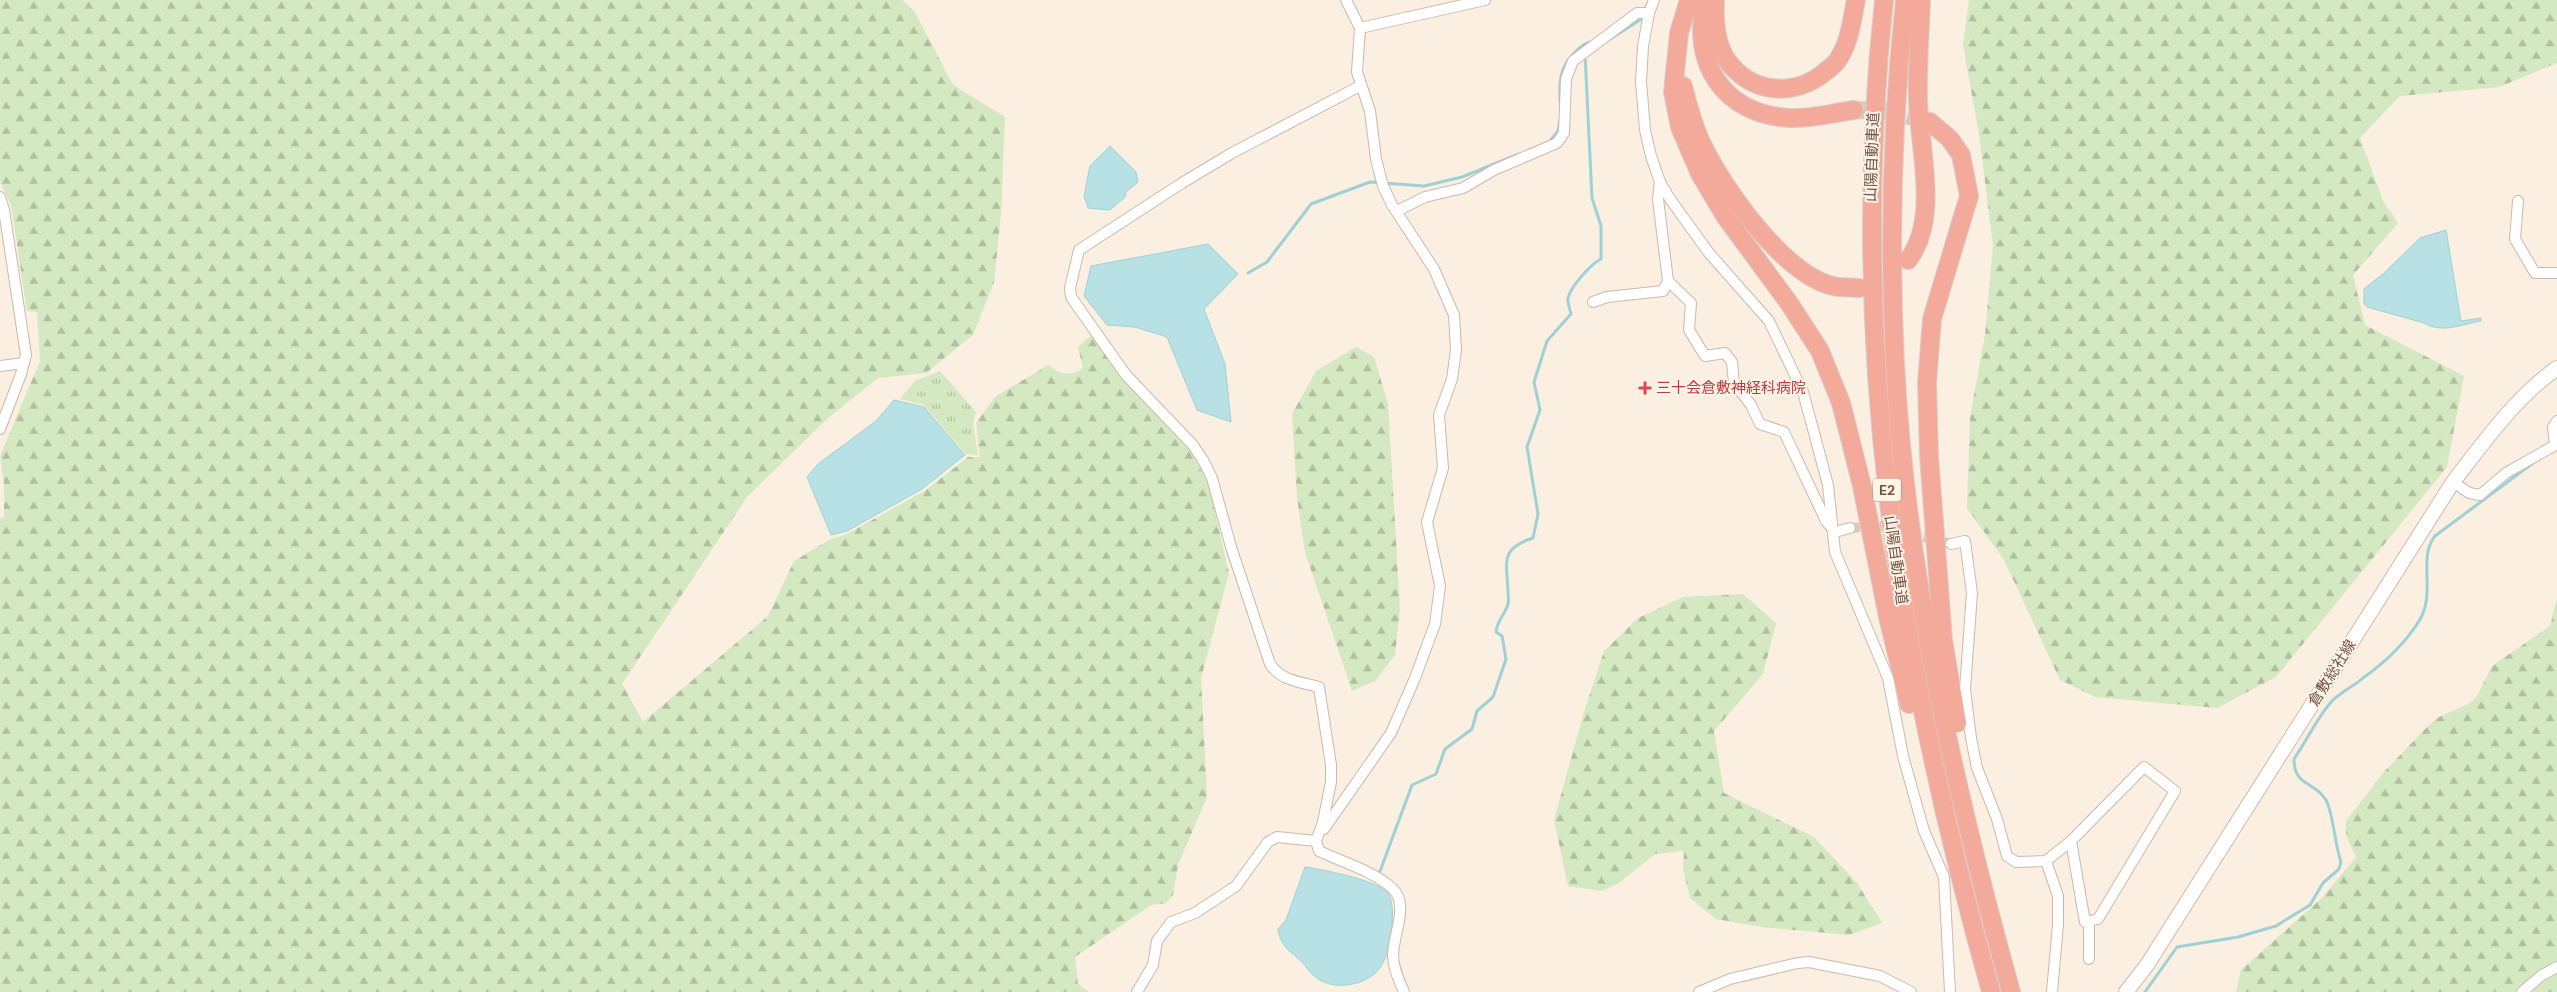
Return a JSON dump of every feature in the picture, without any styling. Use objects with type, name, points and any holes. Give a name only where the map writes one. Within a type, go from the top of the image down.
[{"type":"highway","points":[[1689,0],[1679,33],[1673,92],[1680,127],[1700,174],[1724,216],[1789,302],[1815,343],[1841,403],[1862,486],[1888,617],[1922,759],[1963,891]]},
{"type":"highway","points":[[1706,0],[1702,19],[1701,46],[1709,70],[1729,96],[1762,113],[1789,118],[1854,110]]},
{"type":"highway","points":[[1715,0],[1718,43],[1727,60],[1752,82],[1779,90],[1807,85],[1839,60],[1850,30],[1856,0]]},
{"type":"highway","name":"山陽自動車道","points":[[1884,0],[1876,72],[1870,212],[1875,366],[1881,441],[1908,642],[1926,734],[1963,891],[1991,992]]},
{"type":"highway","name":"山陽自動車道","points":[[1905,0],[1896,109],[1892,213],[1895,364],[1902,448],[1914,549],[1928,637],[1948,739],[1983,887],[2011,992]]},
{"type":"highway","points":[[1908,260],[1918,247],[1926,198],[1918,100],[1921,0]]},
{"type":"highway","points":[[1677,66],[1702,144],[1744,211],[1775,249],[1800,270],[1833,286],[1859,288]]},
{"type":"highway","points":[[1930,122],[1950,139],[1961,155],[1969,196],[1932,319],[1927,383],[1929,456],[1943,640],[1983,887]]},
{"type":"main road","name":"倉敷総社線","points":[[2126,992],[2147,965],[2453,482],[2503,419],[2528,393],[2557,368]]},
{"type":"street","points":[[1316,841],[1354,783],[1391,734],[1432,633],[1439,600],[1438,572],[1427,522],[1443,468],[1439,416],[1452,379],[1456,350],[1454,315],[1434,269],[1397,211],[1382,182],[1376,159],[1370,111],[1360,86],[1358,72],[1360,28],[1346,0]]},
{"type":"street","points":[[1360,28],[1484,0]]},
{"type":"street","points":[[1397,211],[1430,195],[1463,188],[1494,170],[1557,143],[1564,133],[1566,124],[1566,79],[1568,70],[1580,54],[1645,12],[1654,0]]},
{"type":"street","points":[[1645,12],[1641,82],[1645,130],[1660,182],[1709,253],[1768,321],[1803,392],[1828,485],[1835,532],[1835,552],[1888,678],[1903,756],[1924,831],[1944,876],[1950,992]]},
{"type":"street","points":[[1360,86],[1232,153],[1182,182],[1079,250],[1070,288],[1071,297],[1126,375],[1192,444],[1203,460],[1212,478],[1231,547],[1270,664],[1276,672],[1284,677],[1319,687],[1331,765],[1331,782],[1323,822],[1316,841],[1319,851],[1384,882],[1393,889],[1400,905],[1393,954],[1394,967],[1404,992]]},
{"type":"street","points":[[1593,302],[1607,297],[1663,291],[1668,281],[1658,199],[1660,182]]},
{"type":"street","points":[[0,197],[26,355],[0,429]]},
{"type":"street","points":[[2518,202],[2515,239],[2535,273],[2557,273]]},
{"type":"street","points":[[1668,281],[1691,303],[1689,330],[1705,356],[1724,353],[1732,362],[1734,383],[1751,405],[1760,424],[1784,432],[1826,521],[1835,532]]},
{"type":"street","points":[[0,366],[24,363]]},
{"type":"street","points":[[2453,482],[2469,493],[2480,495],[2506,473],[2556,444],[2553,427],[2557,421]]},
{"type":"street","points":[[1835,532],[1850,528]]},
{"type":"street","points":[[1951,544],[1965,541],[1972,593],[1965,689],[1977,768],[1997,819],[2007,856],[2016,862],[2046,861],[2071,842],[2144,766],[2175,790],[2098,919],[2085,922],[2071,842]]},
{"type":"street","points":[[1137,992],[1153,965],[1157,942],[1171,922],[1195,913],[1236,886],[1268,842],[1277,837],[1316,841]]},
{"type":"street","points":[[2046,861],[2058,896],[2058,926],[2052,992]]},
{"type":"street","points":[[2089,921],[2089,959]]},
{"type":"street","points":[[1699,992],[1730,979],[1808,962],[1880,976],[1911,992]]},
{"type":"street","points":[[2522,992],[2542,975],[2557,967]]},
{"type":"green space","points":[[0,0],[902,0],[915,12],[953,85],[1005,117],[1001,214],[994,282],[973,335],[926,373],[878,378],[828,418],[747,497],[622,684],[643,722],[768,616],[794,561],[831,539],[847,534],[926,490],[968,457],[980,457],[976,423],[995,397],[1048,365],[1065,374],[1073,373],[1083,368],[1078,347],[1092,335],[1123,379],[1188,448],[1208,482],[1229,573],[1201,678],[1207,797],[1178,865],[1173,895],[1166,903],[1151,905],[1075,957],[1078,984],[1089,992],[0,992],[0,519],[4,517],[4,484],[0,456],[40,361],[37,312],[27,311],[11,205],[0,182]]},
{"type":"green space","points":[[1969,0],[2557,0],[2557,63],[2499,87],[2400,96],[2360,138],[2383,201],[2398,223],[2353,275],[2365,325],[2464,376],[2447,467],[2276,677],[2217,708],[2095,697],[2060,680],[2004,560],[1967,508],[1970,417],[1985,335],[1993,246],[1979,134],[1963,45]]},
{"type":"green space","points":[[1356,347],[1374,357],[1388,404],[1400,609],[1395,655],[1375,681],[1352,691],[1305,552],[1297,498],[1292,414],[1316,371]]},
{"type":"green space","points":[[940,371],[976,412],[973,424],[978,455],[966,454],[924,405],[900,399],[915,381]]},
{"type":"green space","points":[[1743,594],[1776,623],[1763,674],[1714,731],[1724,793],[1814,837],[1857,883],[1882,923],[1849,935],[1762,927],[1716,919],[1690,898],[1683,869],[1684,851],[1655,854],[1619,883],[1602,891],[1568,886],[1554,820],[1584,712],[1604,651],[1638,618],[1683,597]]},
{"type":"green space","points":[[2557,598],[2557,992],[2236,992],[2241,970],[2323,897],[2356,857],[2346,836],[2346,821],[2383,773],[2439,717],[2470,703],[2477,696],[2492,666],[2550,626]]},
{"type":"water","points":[[1110,146],[1136,172],[1138,182],[1110,210],[1088,208],[1084,196],[1090,166]]},
{"type":"water","points":[[2446,230],[2461,321],[2481,318],[2481,321],[2438,328],[2367,307],[2364,304],[2364,289],[2384,273],[2420,238]]},
{"type":"water","points":[[1208,244],[1238,274],[1204,309],[1225,364],[1231,422],[1197,410],[1167,337],[1135,327],[1107,325],[1084,296],[1091,266]]},
{"type":"water","points":[[894,400],[924,407],[965,455],[922,489],[847,531],[831,535],[807,477],[818,464],[876,421]]},
{"type":"water","points":[[1305,867],[1359,879],[1386,891],[1390,897],[1392,929],[1384,961],[1374,974],[1358,983],[1339,985],[1321,981],[1286,948],[1281,940],[1278,929],[1286,920]]},
{"type":"waterway","points":[[1607,41],[1640,20],[1648,3]]},
{"type":"waterway","points":[[1560,102],[1560,80],[1567,62],[1582,46],[1593,42]]},
{"type":"waterway","points":[[1379,874],[1412,785],[1436,774],[1445,749],[1472,729],[1477,711],[1493,697],[1506,659],[1502,636],[1496,632],[1508,603],[1507,558],[1515,547],[1533,538],[1538,514],[1527,447],[1540,410],[1534,382],[1547,341],[1571,314],[1568,304],[1570,293],[1582,276],[1601,259],[1601,226],[1592,198],[1585,54]]},
{"type":"waterway","points":[[1550,141],[1558,131],[1560,120]]},
{"type":"waterway","points":[[1248,273],[1267,262],[1311,204],[1370,182],[1424,186],[1462,177],[1519,154]]},
{"type":"waterway","points":[[2145,992],[2177,947],[2238,937],[2276,926],[2310,905],[2323,883],[2339,869],[2341,862],[2326,800],[2297,775],[2294,759],[2332,701],[2387,659],[2408,637],[2419,621],[2427,599],[2427,555],[2435,536],[2533,463]]},
{"type":"tunnel","points":[[1854,110],[1892,111],[1930,122]]},
{"type":"tunnel","points":[[1850,528],[1882,526],[1951,544]]},
{"type":"place","name":"三十会倉敷神経科病院","points":[[1645,388]]}]
